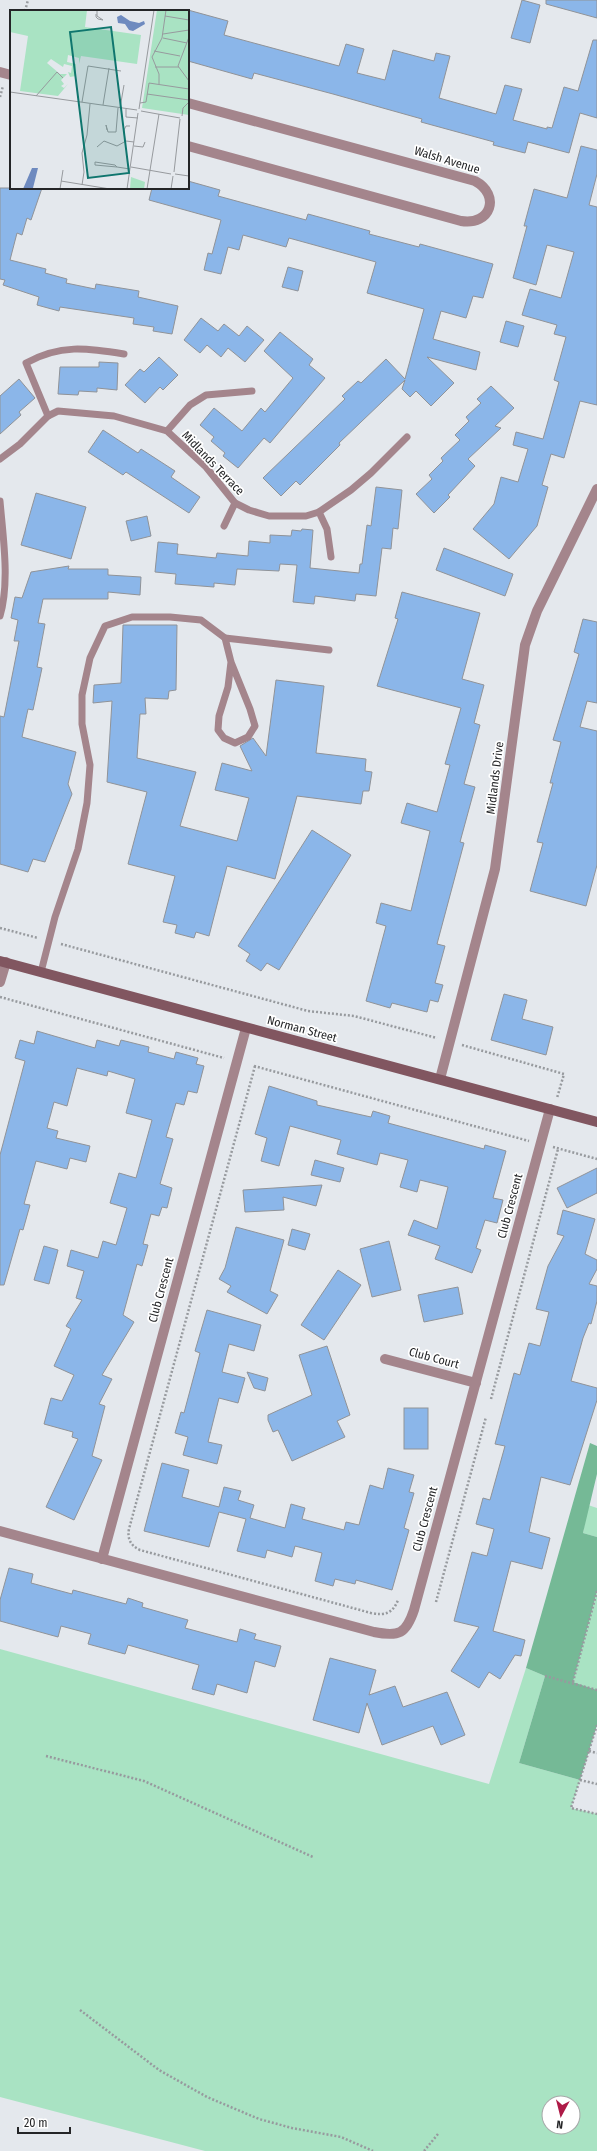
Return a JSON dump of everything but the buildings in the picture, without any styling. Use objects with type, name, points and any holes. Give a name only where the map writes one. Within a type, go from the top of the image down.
[{"type":"main road","name":"Norman Street","points":[[3,961],[597,1122]]},
{"type":"street","points":[[0,72],[10,75]]},
{"type":"street","name":"Walsh Avenue","points":[[189,103],[475,181],[486,189],[490,204],[488,210],[481,219],[473,222],[461,221],[189,146]]},
{"type":"street","name":"Midlands Drive","points":[[440,1079],[494,869],[525,645],[540,604],[597,489]]},
{"type":"street","points":[[0,982],[3,961]]},
{"type":"street","name":"Club Crescent","points":[[102,1559],[246,1028]]},
{"type":"street","name":"Club Crescent","points":[[0,1531],[374,1632],[388,1635],[401,1633],[408,1624],[414,1610],[550,1109]]},
{"type":"street","name":"Club Court","points":[[385,1359],[476,1383]]},
{"type":"lane","points":[[0,459],[20,444],[48,416],[26,363],[39,356],[84,348],[124,354]]},
{"type":"lane","name":"Midlands Terrace","points":[[167,431],[190,405],[206,395],[252,392]]},
{"type":"lane","name":"Midlands Terrace","points":[[48,416],[58,411],[114,416],[167,431],[206,467],[235,503],[249,510],[269,516],[306,516],[319,512],[372,474],[407,437]]},
{"type":"lane","points":[[0,502],[4,602],[0,616]]},
{"type":"lane","points":[[224,526],[235,503]]},
{"type":"lane","points":[[319,512],[327,529],[331,557]]},
{"type":"lane","points":[[41,972],[55,917],[78,849],[87,803],[90,765],[82,724],[82,695],[90,658],[105,626],[132,617],[170,617],[201,620],[225,638],[329,650]]},
{"type":"lane","points":[[225,638],[231,662],[250,709],[255,726],[248,737],[236,743],[224,738],[218,730],[219,716],[228,687],[231,662]]},
{"type":"path","points":[[25,10],[28,0]]},
{"type":"path","points":[[0,928],[308,1011]]},
{"type":"path","points":[[0,997],[597,1159]]},
{"type":"path","points":[[255,1066],[129,1529],[129,1540],[133,1546],[140,1550],[371,1613],[387,1614],[393,1609],[398,1600]]},
{"type":"path","points":[[491,1399],[558,1149]]},
{"type":"path","points":[[436,1602],[486,1417]]},
{"type":"path","points":[[573,1682],[597,1591]]},
{"type":"path","points":[[545,1676],[573,1682],[597,1690]]},
{"type":"path","points":[[597,1726],[571,1808],[597,1814]]},
{"type":"path","points":[[589,1751],[597,1753]]},
{"type":"path","points":[[46,1756],[144,1781],[313,1857]]},
{"type":"path","points":[[580,1780],[597,1784]]},
{"type":"path","points":[[80,2010],[159,2070],[207,2097],[259,2119],[292,2128],[341,2137],[373,2151]]},
{"type":"path","points":[[424,2151],[438,2134]]},
{"type":"green space","points":[[590,1443],[597,1446],[597,1474],[583,1533],[597,1537],[597,1591],[573,1682],[597,1690],[597,1725],[580,1780],[519,1763],[545,1676],[526,1668]]},
{"type":"green space","points":[[588,1505],[597,1508],[597,1537],[583,1533]]},
{"type":"green space","points":[[597,1591],[597,1690],[573,1682]]},
{"type":"green space","points":[[0,1649],[489,1784],[526,1668],[545,1676],[519,1763],[580,1780],[571,1808],[597,1814],[597,2151],[205,2151],[0,2097]]}]
